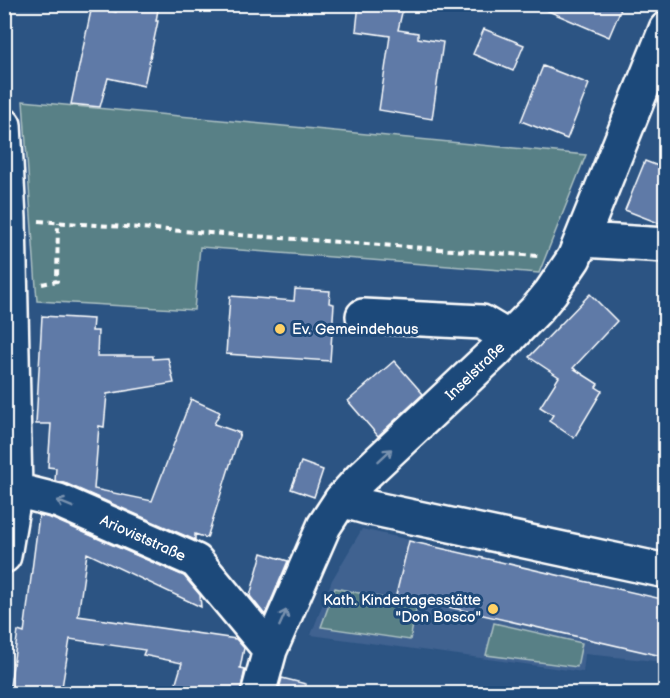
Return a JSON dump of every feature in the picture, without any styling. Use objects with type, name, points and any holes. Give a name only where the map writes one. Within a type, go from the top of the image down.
[{"type":"street","name":"Inselstraße","points":[[258,693],[270,650],[324,526],[341,500],[361,478],[502,345],[551,292],[579,249],[666,29]]},
{"type":"street","points":[[4,125],[11,288],[15,490],[4,556]]},
{"type":"street","points":[[579,249],[666,245]]},
{"type":"street","points":[[363,316],[482,322],[502,345]]},
{"type":"street","name":"Arioviststraße","points":[[15,490],[59,501],[196,561],[270,650]]},
{"type":"street","points":[[341,500],[378,510],[666,571]]},
{"type":"path","points":[[41,221],[579,249]]},
{"type":"path","points":[[11,288],[57,281],[58,222]]},
{"type":"shaded area","name":"Kath. Kindertagesstätte \"Don Bosco\"","points":[[362,529],[665,599],[665,662],[585,654],[583,672],[311,635],[332,580]]},
{"type":"green space","points":[[23,101],[586,155],[539,273],[200,247],[194,310],[37,301]]},
{"type":"green space","points":[[335,588],[417,605],[410,640],[321,627]]},
{"type":"green space","points":[[494,623],[582,643],[577,667],[486,655]]},
{"type":"building","points":[[118,4],[159,4],[156,21],[158,21],[144,86],[108,78],[100,107],[71,104],[92,6],[116,12]]},
{"type":"building","points":[[359,4],[404,4],[398,30],[418,33],[418,38],[443,42],[432,119],[379,110],[390,36],[356,31]]},
{"type":"building","points":[[532,4],[623,4],[609,37]]},
{"type":"building","points":[[484,29],[524,45],[513,71],[473,54]]},
{"type":"building","points":[[543,66],[589,84],[567,139],[521,121]]},
{"type":"building","points":[[645,161],[666,169],[666,226],[625,210]]},
{"type":"building","name":"Ev. Gemeindehaus","points":[[295,289],[330,291],[329,303],[334,304],[330,361],[226,354],[230,296],[294,301]]},
{"type":"building","points":[[590,294],[617,321],[573,368],[598,384],[596,387],[602,391],[574,438],[549,421],[553,415],[540,407],[559,377],[529,357]]},
{"type":"building","points":[[42,316],[93,319],[92,331],[98,331],[97,356],[168,358],[174,383],[107,394],[104,427],[99,426],[94,489],[152,501],[191,399],[220,412],[214,424],[240,433],[207,538],[195,534],[195,540],[67,484],[55,481],[56,468],[48,467],[51,424],[36,424]]},
{"type":"building","points":[[394,361],[423,394],[378,436],[348,401]]},
{"type":"building","points":[[301,462],[323,470],[314,497],[291,489]]},
{"type":"building","points":[[39,515],[184,576],[200,595],[201,607],[87,553],[78,616],[236,639],[244,648],[240,668],[245,669],[240,693],[173,693],[182,663],[143,655],[145,650],[70,639],[61,693],[9,693],[18,631],[24,633]]},
{"type":"building","points":[[409,541],[666,600],[666,657],[396,595]]},
{"type":"building","points":[[262,553],[288,561],[265,615],[250,596]]},
{"type":"building","points":[[282,678],[306,684],[305,693],[278,693]]},
{"type":"place","name":"Ev. Gemeindehaus","points":[[280,329]]},
{"type":"place","name":"Kath. Kindertagesstätte \"Don Bosco\"","points":[[493,609]]}]
